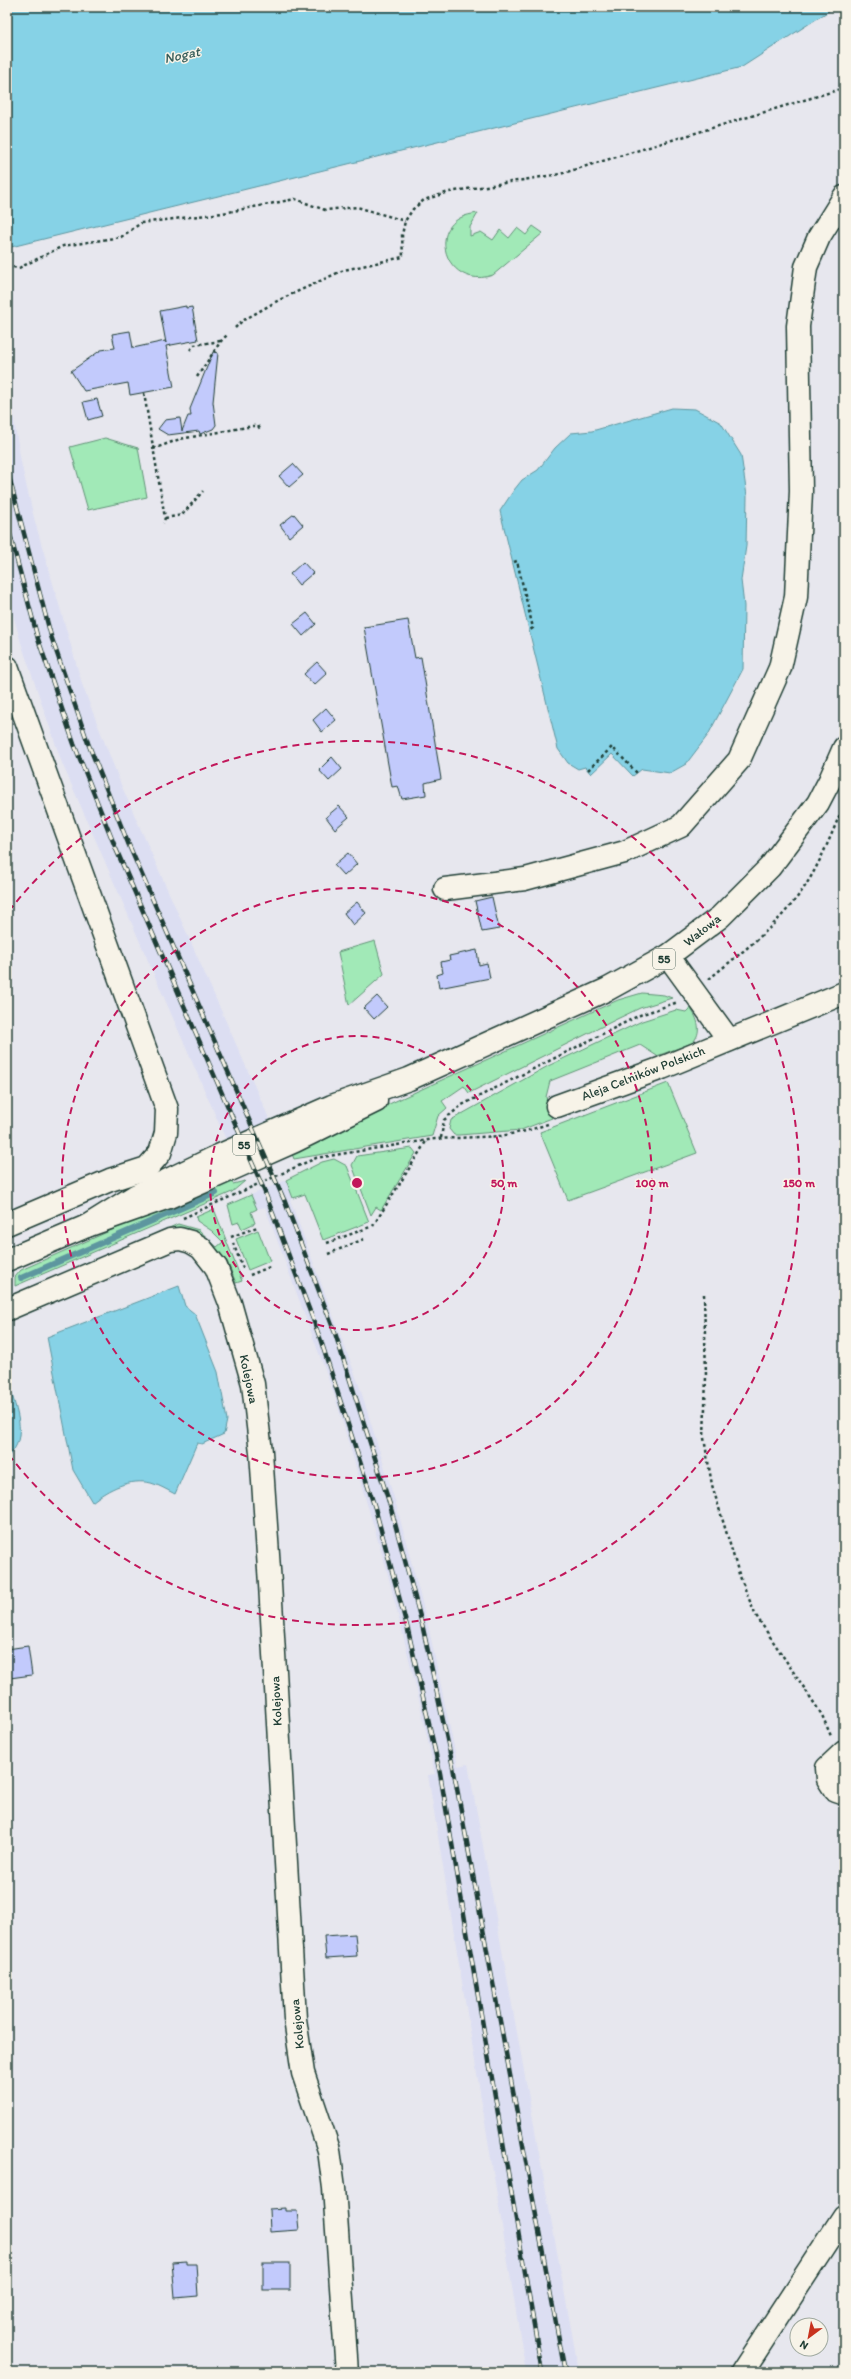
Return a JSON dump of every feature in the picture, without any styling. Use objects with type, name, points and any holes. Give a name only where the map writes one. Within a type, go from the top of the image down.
[{"type":"street","points":[[445,889],[525,879],[625,852],[681,826],[739,760],[780,668],[796,597],[801,490],[798,326],[806,267],[819,237],[844,197]]},
{"type":"street","points":[[7,667],[167,1109],[166,1133],[160,1153],[147,1168],[110,1180],[7,1224]]},
{"type":"street","name":"Wałowa","points":[[7,1260],[87,1226],[143,1208],[295,1141],[359,1111],[409,1079],[608,989],[668,956],[720,917],[770,867],[818,803],[844,748]]},
{"type":"street","points":[[668,956],[729,1040]]},
{"type":"street","name":"Aleja Celników Polskich","points":[[557,1106],[662,1068],[844,993]]},
{"type":"street","name":"Kolejowa","points":[[7,1306],[8,1309],[170,1240],[180,1238],[191,1242],[209,1257],[216,1267],[230,1303],[253,1384],[260,1444],[270,1584],[295,2019],[303,2073],[329,2150],[334,2188],[347,2372]]},
{"type":"street","points":[[842,1753],[827,1768],[828,1779],[834,1790],[844,1793]]},
{"type":"street","points":[[742,2372],[844,2216]]},
{"type":"path","points":[[235,328],[242,321],[279,300],[344,270],[403,257],[402,235],[405,221],[413,209],[424,200],[450,192],[560,174],[844,88]]},
{"type":"path","points":[[7,266],[19,268],[63,246],[120,237],[141,223],[222,213],[295,199],[325,210],[357,207],[405,221]]},
{"type":"path","points":[[197,377],[221,341],[227,335]]},
{"type":"path","points":[[190,350],[194,345],[221,341]]},
{"type":"path","points":[[144,393],[152,448],[165,518],[163,523]]},
{"type":"path","points":[[152,448],[180,439],[253,426],[258,426],[261,430]]},
{"type":"path","points":[[165,518],[182,515],[203,491]]},
{"type":"path","points":[[514,562],[517,561],[533,628],[530,630]]},
{"type":"path","points":[[588,770],[612,747],[637,773]]},
{"type":"path","points":[[708,980],[772,925],[796,899],[817,864],[844,805]]},
{"type":"path","points":[[236,1195],[247,1188],[316,1158],[441,1138],[441,1127],[444,1120],[462,1105],[640,1015],[677,1003]]},
{"type":"path","points":[[327,1244],[371,1226],[427,1140]]},
{"type":"path","points":[[231,1237],[257,1227]]},
{"type":"path","points":[[328,1254],[364,1239]]},
{"type":"path","points":[[233,1243],[244,1271]]},
{"type":"path","points":[[250,1274],[272,1266]]},
{"type":"path","points":[[704,1294],[706,1376],[704,1438],[712,1485],[721,1515],[739,1574],[755,1614],[822,1715],[842,1753]]},
{"type":"shaded area","points":[[7,381],[22,467],[35,522],[83,687],[122,787],[271,1123],[227,1142],[62,763],[21,643],[7,593]]},
{"type":"shaded area","points":[[286,1180],[293,1198],[290,1200],[359,1385],[396,1504],[428,1625],[458,1766],[468,1764],[579,2372],[526,2372],[428,1775],[435,1774],[419,1699],[386,1567],[335,1397],[265,1207],[257,1209],[251,1195]]},
{"type":"green space","points":[[478,213],[470,227],[470,236],[481,232],[493,240],[500,230],[509,238],[517,228],[526,235],[533,226],[543,233],[493,275],[478,278],[465,275],[455,268],[448,258],[445,247],[446,236],[450,226],[460,218],[466,215]]},
{"type":"green space","points":[[105,438],[138,448],[147,497],[88,510],[70,447]]},
{"type":"green space","points":[[375,941],[384,974],[349,1005],[338,952]]},
{"type":"green space","points":[[642,993],[664,995],[672,998],[640,1008],[469,1093],[464,1086],[442,1101],[447,1108],[438,1116],[432,1136],[294,1159],[290,1149],[618,1000]]},
{"type":"green space","points":[[690,1008],[695,1016],[698,1026],[697,1035],[692,1043],[657,1056],[640,1045],[550,1081],[546,1097],[552,1118],[521,1130],[454,1135],[449,1129],[451,1120],[548,1066],[642,1021],[676,1010],[686,1012]]},
{"type":"green space","points":[[668,1083],[697,1153],[568,1200],[540,1132]]},
{"type":"green space","points":[[412,1148],[416,1153],[381,1210],[376,1207],[371,1215],[352,1165],[357,1156]]},
{"type":"green space","points":[[334,1159],[347,1166],[369,1222],[323,1240],[305,1194],[293,1198],[286,1180],[322,1162]]},
{"type":"green space","points":[[241,1173],[242,1176],[232,1182],[233,1184],[245,1181],[232,1192],[15,1286],[15,1277],[21,1270]]},
{"type":"green space","points":[[251,1195],[257,1209],[251,1212],[255,1223],[242,1229],[239,1222],[233,1224],[228,1205]]},
{"type":"green space","points":[[214,1209],[242,1281],[236,1283],[227,1261],[203,1243],[104,1257],[178,1224],[199,1230],[217,1247],[223,1242],[212,1231],[197,1221],[196,1217]]},
{"type":"green space","points":[[258,1230],[270,1261],[248,1270],[236,1239]]},
{"type":"water","name":"Nogat","points":[[7,7],[835,7],[742,67],[7,248]]},
{"type":"water","points":[[672,408],[695,409],[721,423],[741,455],[747,496],[746,546],[741,580],[744,606],[743,669],[708,735],[686,764],[670,773],[642,769],[633,776],[612,754],[591,774],[585,767],[578,769],[568,763],[558,749],[500,511],[522,480],[538,470],[555,448],[571,433],[592,431]]},
{"type":"water","points":[[179,1286],[185,1306],[195,1314],[218,1372],[227,1420],[224,1434],[202,1444],[197,1443],[175,1494],[151,1483],[135,1482],[127,1483],[112,1489],[92,1502],[73,1470],[47,1337]]},
{"type":"water","points":[[7,1379],[19,1420],[19,1431],[18,1440],[14,1449],[7,1457]]},
{"type":"building","points":[[186,306],[186,308],[192,307],[198,340],[166,346],[174,387],[130,395],[128,383],[84,391],[71,371],[101,350],[115,348],[112,334],[130,331],[133,348],[165,341],[166,343],[160,311]]},
{"type":"building","points":[[213,352],[218,353],[213,402],[216,425],[213,429],[200,434],[199,431],[168,435],[158,429],[165,420],[180,418],[182,431],[188,416],[191,416],[190,409]]},
{"type":"building","points":[[97,399],[102,416],[88,420],[83,402]]},
{"type":"building","points":[[293,464],[303,475],[289,487],[279,476]]},
{"type":"building","points":[[294,514],[303,525],[289,537],[280,525]]},
{"type":"building","points":[[303,562],[313,573],[299,585],[290,574]]},
{"type":"building","points":[[307,613],[316,624],[303,636],[293,624]]},
{"type":"building","points":[[408,620],[415,658],[421,657],[441,779],[425,783],[426,795],[402,799],[398,786],[392,787],[364,627]]},
{"type":"building","points":[[317,662],[327,673],[314,685],[304,674]]},
{"type":"building","points":[[326,708],[336,720],[322,732],[313,720]]},
{"type":"building","points":[[332,757],[342,769],[329,781],[319,770]]},
{"type":"building","points":[[339,806],[349,817],[335,829],[326,817]]},
{"type":"building","points":[[348,853],[357,864],[344,876],[334,865]]},
{"type":"building","points":[[492,897],[499,929],[482,932],[475,901]]},
{"type":"building","points":[[357,902],[366,913],[353,925],[344,913]]},
{"type":"building","points":[[477,950],[479,965],[487,963],[490,978],[439,988],[437,975],[443,973],[441,962],[450,960],[449,956]]},
{"type":"building","points":[[377,996],[387,1007],[374,1019],[364,1008]]},
{"type":"building","points":[[28,1646],[32,1675],[10,1678],[7,1649]]},
{"type":"building","points":[[355,1934],[357,1956],[326,1958],[324,1936]]},
{"type":"building","points":[[285,2208],[285,2211],[297,2211],[299,2230],[270,2232],[269,2209]]},
{"type":"building","points":[[187,2261],[187,2264],[196,2264],[198,2296],[175,2298],[172,2262]]},
{"type":"building","points":[[263,2263],[290,2263],[290,2290],[263,2290]]},
{"type":"waterway","points":[[21,1278],[216,1193]]},
{"type":"railway","points":[[7,469],[51,636],[88,743],[128,843],[285,1202],[335,1333],[390,1505],[422,1624],[453,1767],[565,2372]]},
{"type":"railway","points":[[7,523],[38,639],[74,744],[116,849],[264,1190],[320,1338],[375,1508],[408,1630],[440,1773],[542,2372]]}]
